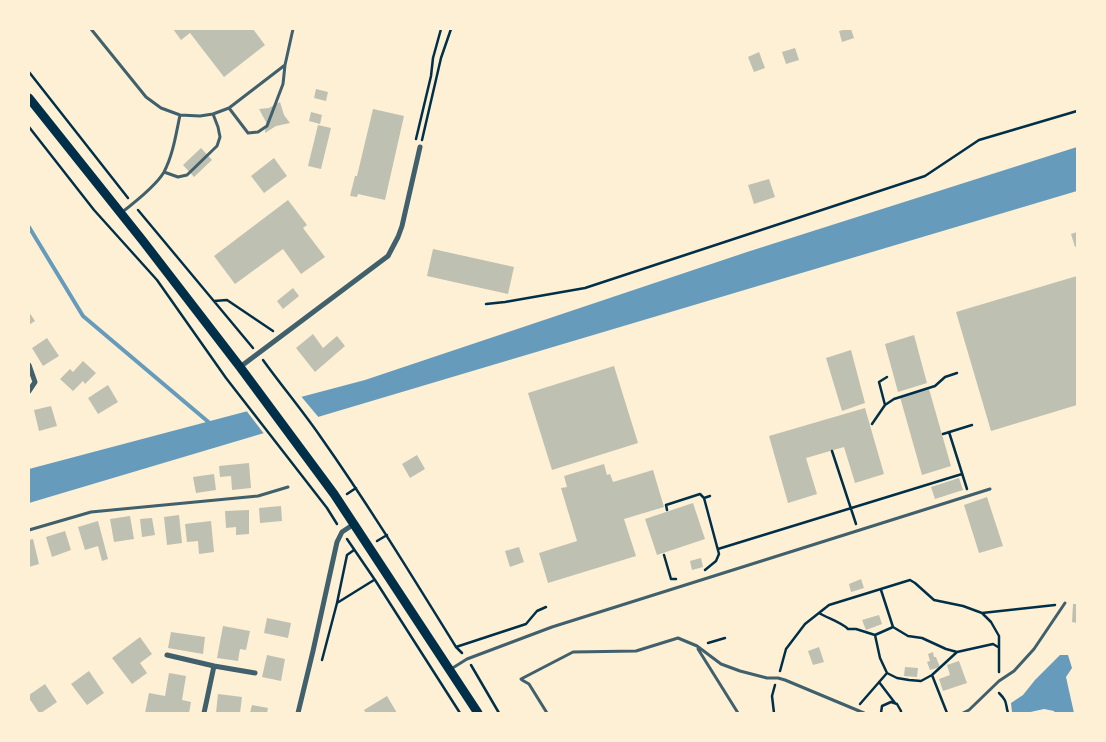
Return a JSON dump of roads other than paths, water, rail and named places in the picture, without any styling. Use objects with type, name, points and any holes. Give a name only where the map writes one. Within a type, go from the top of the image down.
[{"type":"main road","points":[[29,98],[240,367],[338,500],[478,713]]},
{"type":"street","points":[[240,367],[388,256],[402,226],[420,147]]},
{"type":"street","points":[[29,365],[35,382],[29,390]]},
{"type":"street","points":[[298,713],[337,542],[342,532],[354,524]]},
{"type":"street","points":[[167,655],[255,674]]},
{"type":"street","points":[[204,713],[214,666]]},
{"type":"lane","points":[[91,29],[146,97],[161,108],[180,115],[200,116],[213,114],[229,108],[285,65]]},
{"type":"lane","points":[[229,108],[248,133],[258,132],[268,126],[283,84],[293,29]]},
{"type":"lane","points":[[164,172],[178,177],[186,175],[217,146],[220,137],[213,114]]},
{"type":"lane","points":[[121,213],[156,182],[164,172],[174,145],[180,115]]},
{"type":"lane","points":[[29,530],[91,512],[258,496],[288,486]]},
{"type":"lane","points":[[450,670],[467,659],[552,627],[990,489]]},
{"type":"lane","points":[[963,713],[969,710],[999,681],[1014,671],[1034,649],[1065,603]]},
{"type":"lane","points":[[546,713],[529,684],[521,679],[573,652],[636,651],[678,638],[697,646],[721,664],[767,678],[778,678],[864,713]]},
{"type":"lane","points":[[697,646],[738,713]]},
{"type":"water","points":[[1077,147],[1077,191],[29,503],[29,469],[365,380],[747,252]]},
{"type":"water","points":[[1060,655],[1068,655],[1072,668],[1066,677],[1074,713],[1055,713],[1054,711],[1044,709],[1026,713],[1012,712],[1011,703],[1023,695]]},
{"type":"waterway","points":[[29,227],[83,316],[212,425]]}]
